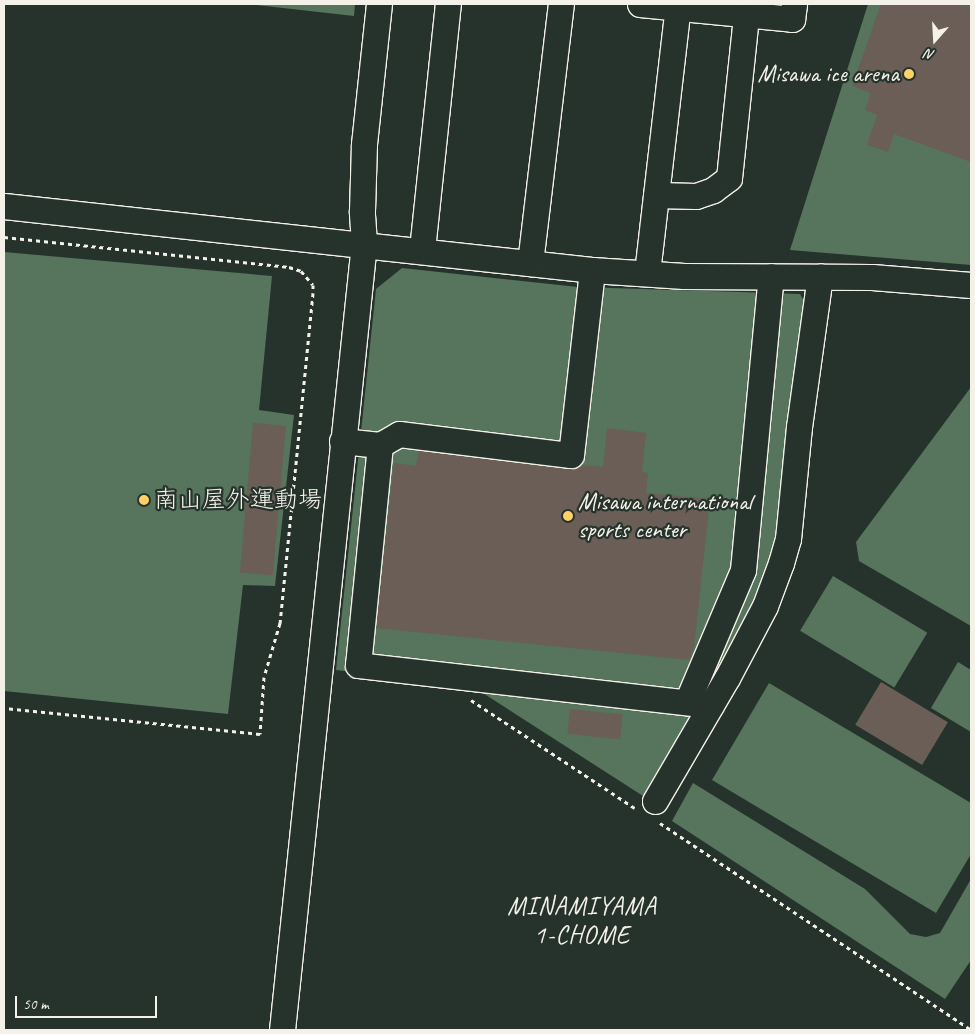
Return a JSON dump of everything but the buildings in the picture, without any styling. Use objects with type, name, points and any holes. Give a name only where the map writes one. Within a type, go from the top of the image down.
[{"type":"street","points":[[282,1030],[364,243],[362,210],[364,144],[379,4]]},
{"type":"street","points":[[422,250],[448,4]]},
{"type":"street","points":[[530,263],[561,4]]},
{"type":"street","points":[[640,4],[678,6],[792,19],[794,4]]},
{"type":"street","points":[[647,273],[678,6]]},
{"type":"street","points":[[656,195],[696,196],[712,190],[729,178],[746,15]]},
{"type":"street","points":[[4,206],[364,243],[592,270],[771,276],[872,276],[971,285]]},
{"type":"street","points":[[342,441],[380,445],[399,434],[571,455],[592,270]]},
{"type":"street","points":[[687,702],[743,570],[771,276]]},
{"type":"street","points":[[648,810],[711,704],[765,606],[788,539],[799,427],[820,276]]},
{"type":"street","points":[[380,445],[358,665],[711,704]]},
{"type":"path","points":[[4,237],[289,267],[301,271],[313,285],[280,623],[264,677],[260,734],[4,708]]},
{"type":"path","points":[[468,698],[648,810],[971,1030]]},
{"type":"green space","points":[[247,4],[355,4],[354,16]]},
{"type":"green space","name":"Misawa ice arena","points":[[868,4],[971,4],[971,265],[790,250]]},
{"type":"green space","name":"南山屋外運動場","points":[[4,252],[272,276],[259,410],[294,415],[275,586],[243,585],[228,714],[4,691]]},
{"type":"green space","name":"Misawa international sports center","points":[[402,268],[578,287],[800,294],[805,303],[787,492],[768,586],[648,796],[643,796],[472,686],[336,670],[376,289]]},
{"type":"green space","points":[[971,387],[971,626],[859,561],[856,542]]},
{"type":"green space","points":[[833,576],[927,633],[894,688],[800,631]]},
{"type":"green space","points":[[958,662],[971,670],[971,732],[931,708]]},
{"type":"green space","points":[[769,683],[971,803],[971,854],[936,913],[712,780]]},
{"type":"green space","points":[[693,783],[865,889],[910,934],[926,937],[940,933],[971,879],[971,960],[945,999],[672,821]]},
{"type":"place","name":"Misawa ice arena","points":[[909,74]]},
{"type":"place","name":"南山屋外運動場","points":[[144,500]]},
{"type":"place","name":"Misawa international sports center","points":[[568,516]]},
{"type":"district","name":"MINAMIYAMA 1-CHOME","points":[[582,922]]}]
